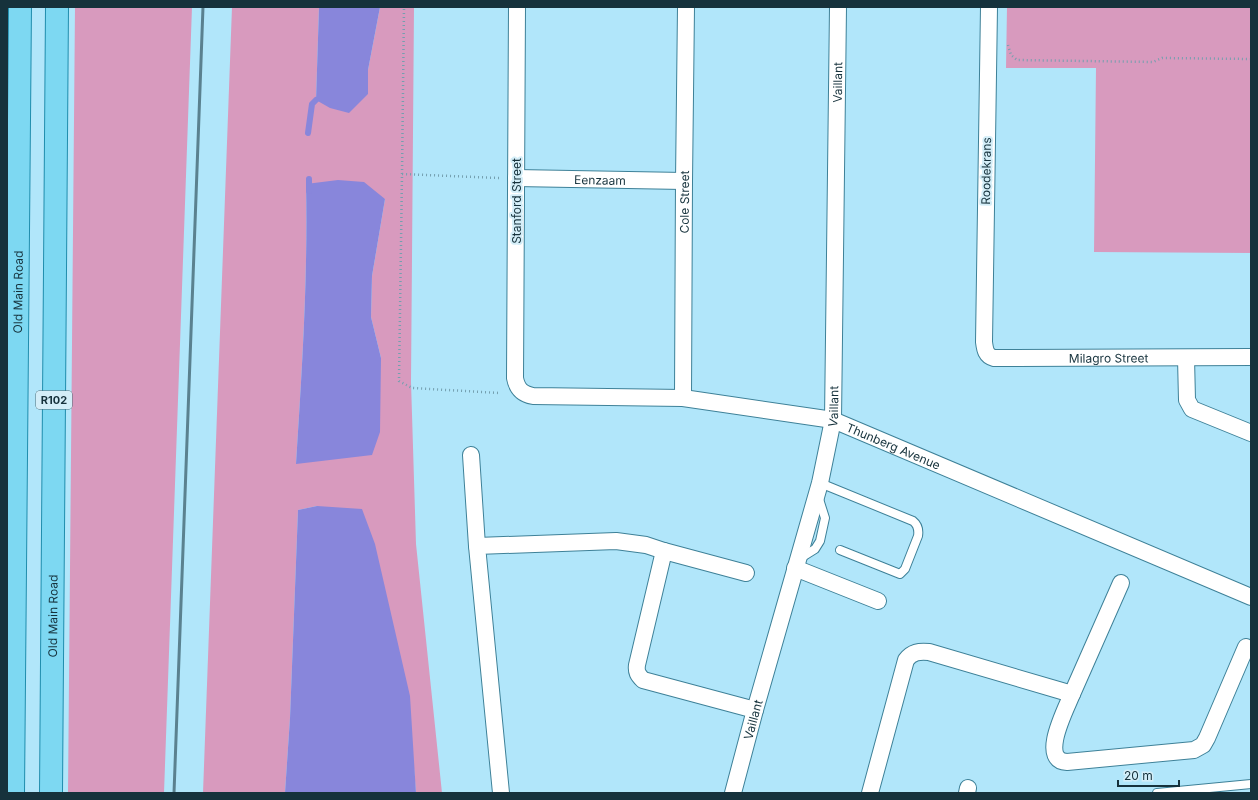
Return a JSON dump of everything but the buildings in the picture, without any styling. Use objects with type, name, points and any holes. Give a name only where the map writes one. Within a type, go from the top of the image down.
[{"type":"main road","name":"Old Main Road","points":[[13,793],[20,7]]},
{"type":"main road","name":"Old Main Road","points":[[51,793],[57,7]]},
{"type":"street","name":"Stanford Street","points":[[517,7],[515,378],[518,389],[524,394]]},
{"type":"street","name":"Cole Street","points":[[683,398],[686,7]]},
{"type":"street","name":"Vaillant","points":[[733,793],[755,710],[819,488],[833,420],[838,7]]},
{"type":"street","name":"Roodekrans","points":[[984,335],[989,7]]},
{"type":"street","name":"Eenzaam","points":[[516,178],[684,181]]},
{"type":"street","name":"Milagro Street","points":[[984,335],[985,351],[990,357],[994,358],[1251,358]]},
{"type":"street","points":[[1186,358],[1187,400],[1192,408],[1251,433]]},
{"type":"street","name":"Thunberg Avenue","points":[[524,394],[533,396],[683,398],[833,420],[1249,597]]},
{"type":"street","points":[[471,455],[477,546],[501,793]]},
{"type":"street","points":[[477,546],[616,540],[646,545],[746,573]]},
{"type":"street","points":[[664,550],[637,665],[638,675],[643,680],[755,710]]},
{"type":"street","points":[[797,564],[878,601]]},
{"type":"street","points":[[1121,583],[1072,694],[1054,743],[1054,752],[1057,758],[1063,762],[1194,750],[1203,744],[1246,647]]},
{"type":"street","points":[[870,793],[906,660],[910,655],[916,652],[929,652],[1072,694]]},
{"type":"lane","points":[[819,488],[913,521],[918,525],[918,536],[905,569],[900,574],[840,550]]},
{"type":"lane","points":[[1157,793],[1251,784]]},
{"type":"path","points":[[404,7],[399,381],[412,388],[524,394]]},
{"type":"path","points":[[1008,39],[1009,51],[1017,60],[1153,62],[1162,58],[1251,59]]},
{"type":"path","points":[[402,174],[516,178]]},
{"type":"shaded area","points":[[75,7],[192,7],[164,793],[68,793]]},
{"type":"shaded area","points":[[232,7],[319,7],[316,100],[368,94],[368,70],[380,7],[414,7],[411,382],[416,544],[442,793],[416,793],[414,768],[317,506],[298,510],[290,718],[285,793],[203,793]],"holes":[[[306,184],[385,199],[372,276],[371,317],[381,358],[296,464],[305,289]]]},
{"type":"shaded area","points":[[319,7],[380,7],[368,70],[368,94],[349,113],[330,108],[316,100]]},
{"type":"shaded area","points":[[1007,7],[1251,7],[1251,253],[1094,252],[1096,68],[1006,68]]},
{"type":"shaded area","points":[[338,180],[364,182],[385,199],[372,276],[371,317],[381,358],[380,432],[372,455],[296,464],[305,289],[306,184]]},
{"type":"shaded area","points":[[317,506],[362,509],[375,544],[410,696],[416,793],[285,793],[290,718],[298,510]]},
{"type":"waterway","points":[[308,133],[312,104],[316,100]]},
{"type":"waterway","points":[[309,179],[309,191]]},
{"type":"railway","points":[[174,793],[203,7]]}]
